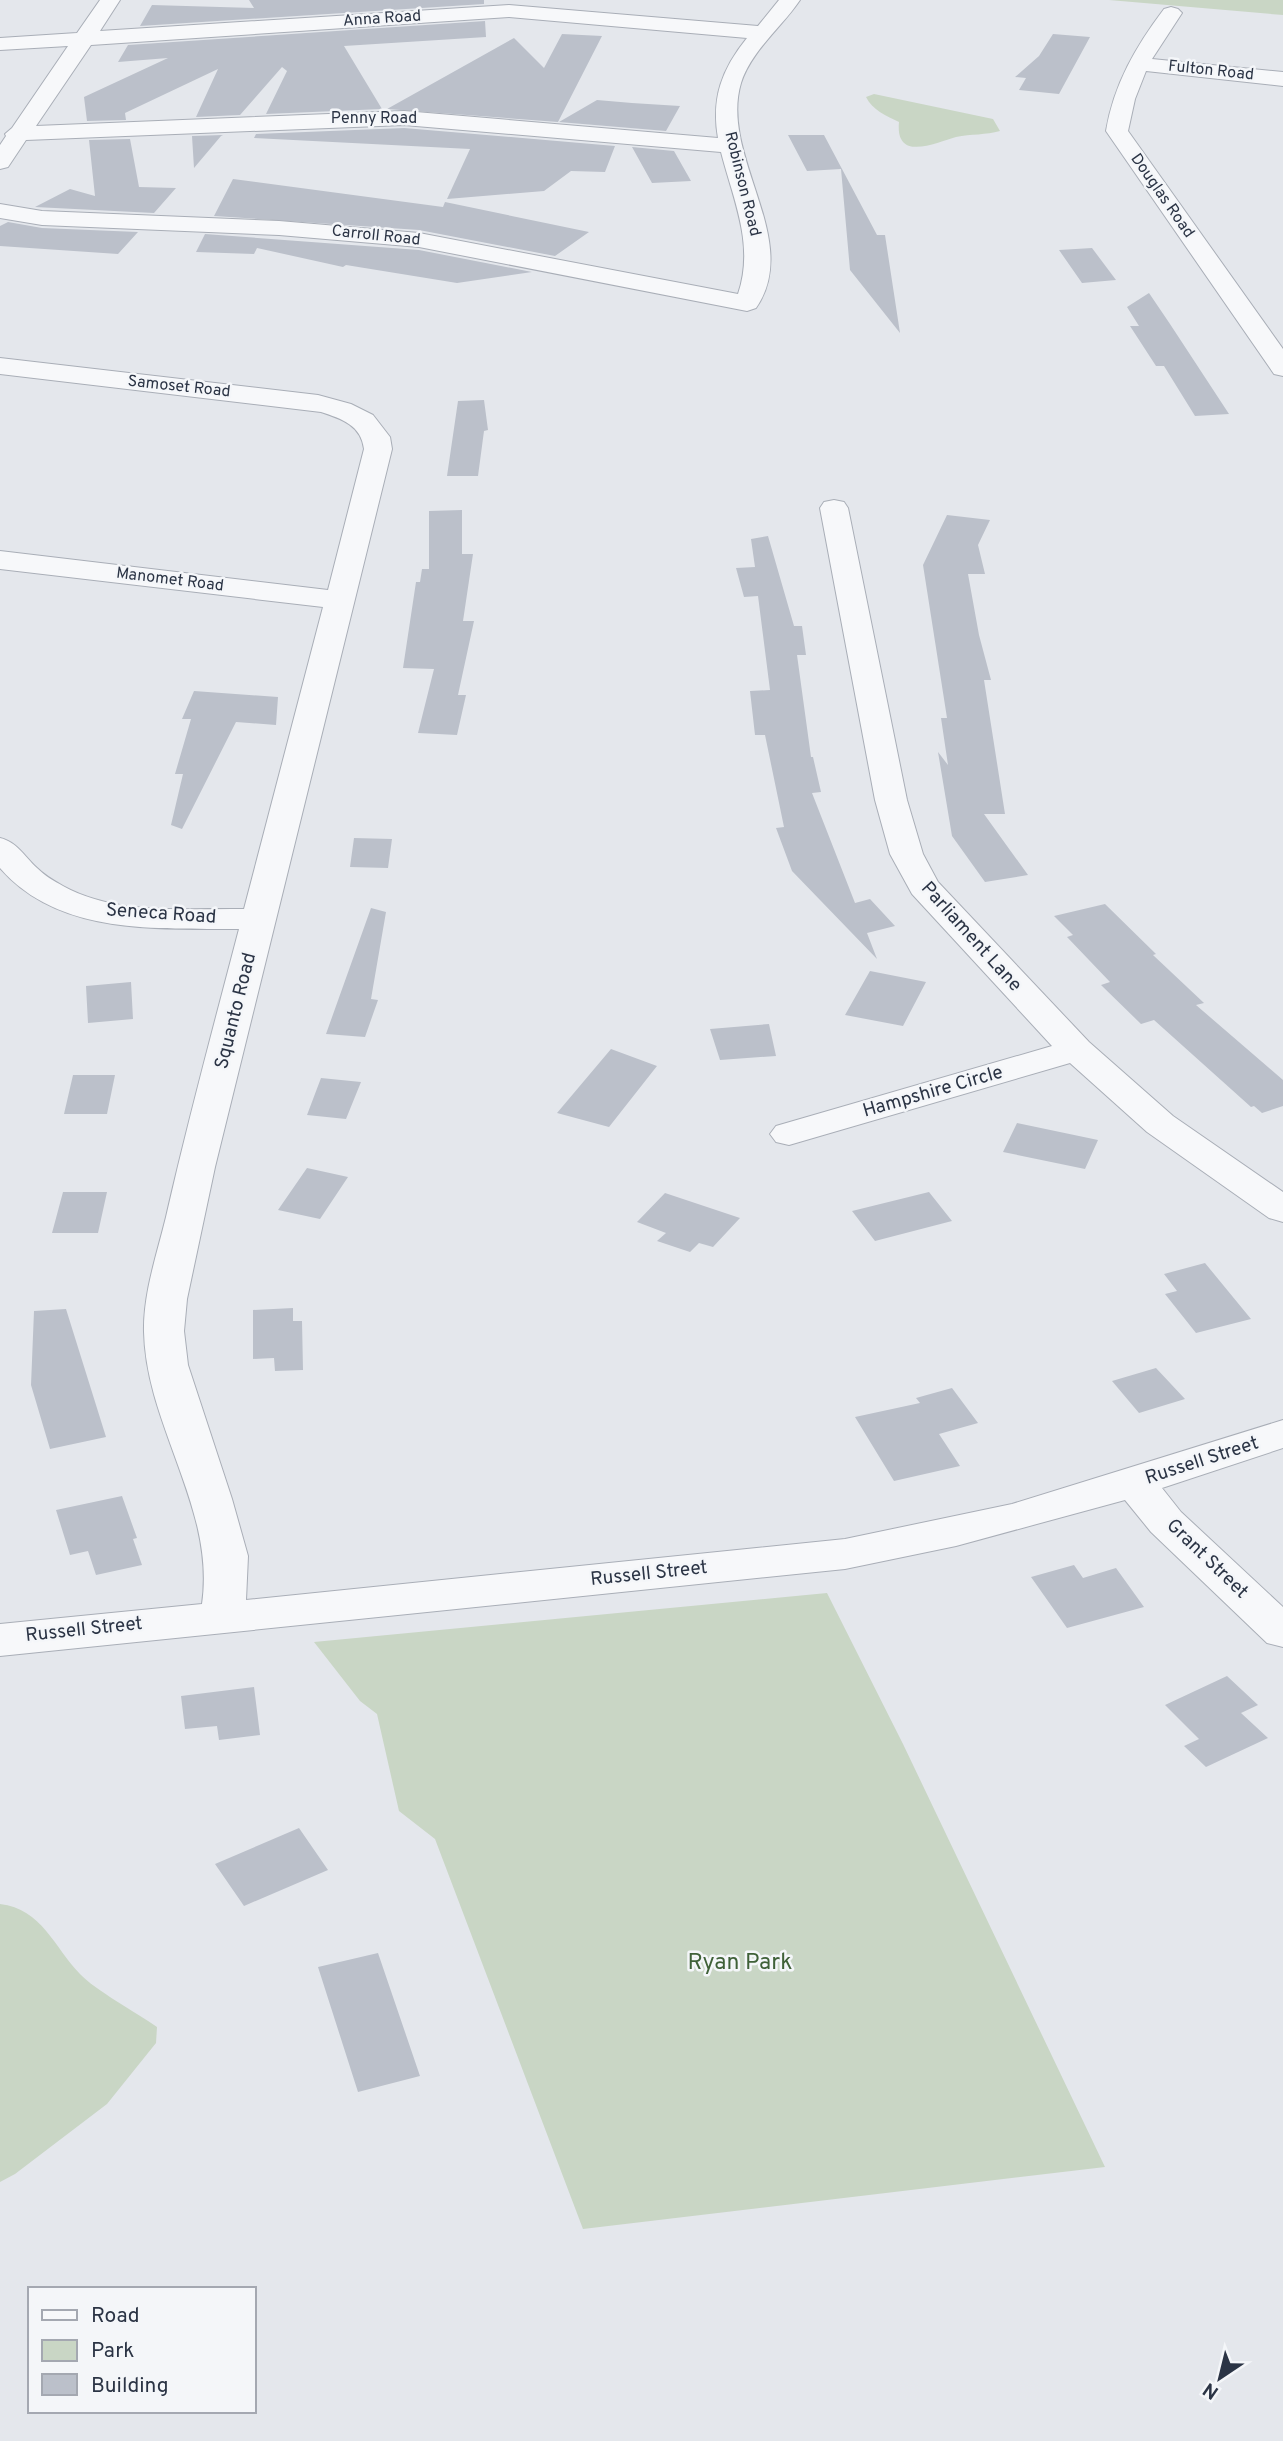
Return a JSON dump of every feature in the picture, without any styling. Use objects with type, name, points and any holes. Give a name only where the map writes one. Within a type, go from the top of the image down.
[{"type":"street","points":[[0,162],[16,134],[110,0]]},
{"type":"street","name":"Robinson Road","points":[[747,303],[756,275],[758,256],[751,208],[731,146],[726,114],[730,81],[790,0]]},
{"type":"street","name":"Anna Road","points":[[0,44],[510,5],[764,33]]},
{"type":"street","name":"Douglas Road","points":[[1171,13],[1139,64],[1120,105],[1117,131],[1283,368]]},
{"type":"street","name":"Fulton Road","points":[[1139,64],[1283,79]]},
{"type":"street","name":"Penny Road","points":[[16,134],[404,118],[731,146]]},
{"type":"street","name":"Carroll Road","points":[[0,211],[28,217],[279,228],[419,240],[747,303]]},
{"type":"street","name":"Samoset Road","points":[[0,366],[307,401],[356,416]]},
{"type":"street","name":"Squanto Road","points":[[222,1616],[227,1581],[226,1556],[211,1499],[178,1402],[168,1364],[164,1331],[170,1278],[378,449],[375,430],[356,416]]},
{"type":"street","name":"Parliament Lane","points":[[834,508],[891,799],[903,849],[911,867],[924,887],[1076,1050],[1160,1124],[1283,1210]]},
{"type":"street","name":"Manomet Road","points":[[0,560],[340,600]]},
{"type":"street","name":"Seneca Road","points":[[0,848],[38,886],[89,908],[138,916],[259,919]]},
{"type":"street","name":"Hampshire Circle","points":[[789,1133],[1076,1050]]},
{"type":"street","name":"Russell Street","points":[[0,1640],[845,1554],[965,1530],[1135,1483],[1283,1434]]},
{"type":"street","name":"Grant Street","points":[[1135,1483],[1166,1522],[1283,1632]]},
{"type":"green space","points":[[1109,0],[1283,0],[1283,15]]},
{"type":"green space","points":[[874,94],[993,119],[1000,131],[956,137],[919,147],[910,146],[900,135],[899,122],[880,112],[869,102],[866,97]]},
{"type":"green space","name":"Ryan Park","points":[[827,1593],[903,1744],[1105,2167],[583,2229],[435,1839],[399,1811],[377,1714],[360,1701],[314,1642]]},
{"type":"green space","points":[[0,1904],[27,1913],[46,1931],[80,1974],[157,2027],[156,2043],[107,2104],[15,2174],[0,2182]]},
{"type":"building","points":[[249,0],[484,0],[484,4],[140,26],[152,5],[254,8]]},
{"type":"building","points":[[485,21],[486,37],[344,46],[382,109],[266,114],[287,71],[282,67],[240,115],[196,117],[218,69],[125,113],[126,120],[87,121],[84,97],[168,58],[118,62],[128,45]]},
{"type":"building","points":[[562,34],[602,36],[558,122],[387,109],[514,38],[544,68]]},
{"type":"building","points":[[1053,34],[1090,37],[1059,94],[1019,90],[1026,78],[1015,77],[1039,56]]},
{"type":"building","points":[[597,100],[680,106],[666,131],[559,122]]},
{"type":"building","points":[[404,128],[615,146],[605,172],[571,171],[544,191],[447,199],[470,149],[254,138],[256,134]]},
{"type":"building","points":[[223,135],[221,136],[194,168],[192,136]]},
{"type":"building","points":[[788,135],[824,135],[877,235],[885,235],[900,333],[850,270],[841,169],[807,171]]},
{"type":"building","points":[[130,139],[139,187],[176,188],[154,213],[35,207],[70,189],[95,196],[89,140]]},
{"type":"building","points":[[632,147],[674,151],[691,181],[652,183]]},
{"type":"building","points":[[233,179],[443,207],[445,202],[589,232],[555,256],[419,230],[214,216]]},
{"type":"building","points":[[8,222],[42,228],[138,232],[118,254],[0,246],[0,226]]},
{"type":"building","points":[[205,234],[419,250],[532,272],[457,283],[346,265],[343,267],[257,248],[254,254],[196,252]]},
{"type":"building","points":[[1092,248],[1116,280],[1082,283],[1059,250]]},
{"type":"building","points":[[1149,293],[1229,414],[1195,416],[1164,366],[1156,366],[1130,326],[1139,326],[1127,307]]},
{"type":"building","points":[[484,400],[488,430],[484,431],[478,476],[447,476],[458,401]]},
{"type":"building","points":[[462,510],[462,554],[473,554],[463,621],[474,621],[458,695],[466,695],[457,735],[418,733],[434,669],[403,668],[416,582],[420,582],[422,569],[429,569],[429,511]]},
{"type":"building","points":[[947,515],[990,520],[978,545],[985,574],[968,574],[979,635],[991,680],[984,680],[1005,814],[984,814],[1028,875],[985,882],[952,836],[938,752],[948,765],[941,718],[947,718],[923,565]]},
{"type":"building","points":[[768,536],[794,626],[802,626],[806,655],[797,655],[811,757],[821,792],[812,793],[855,903],[870,899],[895,926],[867,933],[877,959],[792,871],[776,828],[784,827],[765,735],[755,735],[750,691],[770,690],[758,596],[744,597],[736,568],[755,567],[751,539]]},
{"type":"building","points":[[194,691],[278,697],[276,725],[236,722],[182,829],[171,825],[183,774],[175,774],[191,719],[182,719]]},
{"type":"building","points":[[354,838],[392,839],[388,868],[350,867]]},
{"type":"building","points":[[1105,904],[1156,954],[1153,955],[1204,1003],[1196,1005],[1283,1080],[1283,1106],[1262,1113],[1254,1106],[1251,1107],[1154,1020],[1141,1024],[1101,985],[1110,982],[1067,937],[1073,935],[1054,916]]},
{"type":"building","points":[[371,908],[386,912],[371,999],[378,1000],[365,1037],[326,1034]]},
{"type":"building","points":[[870,971],[926,982],[903,1026],[845,1015]]},
{"type":"building","points":[[131,982],[133,1019],[88,1023],[86,986]]},
{"type":"building","points":[[769,1024],[776,1056],[720,1060],[710,1029]]},
{"type":"building","points":[[611,1049],[657,1066],[609,1127],[557,1113]]},
{"type":"building","points":[[73,1075],[115,1075],[107,1114],[64,1114]]},
{"type":"building","points":[[321,1078],[361,1082],[346,1119],[307,1115]]},
{"type":"building","points":[[1017,1123],[1098,1140],[1085,1169],[1003,1152]]},
{"type":"building","points":[[307,1168],[348,1177],[320,1219],[278,1210]]},
{"type":"building","points":[[63,1192],[107,1192],[98,1233],[52,1233]]},
{"type":"building","points":[[929,1192],[952,1221],[875,1241],[852,1211]]},
{"type":"building","points":[[665,1193],[740,1218],[713,1247],[699,1243],[690,1252],[657,1241],[666,1233],[637,1222]]},
{"type":"building","points":[[1205,1263],[1251,1319],[1196,1333],[1165,1294],[1177,1291],[1164,1274]]},
{"type":"building","points":[[293,1308],[293,1321],[302,1321],[303,1370],[275,1371],[274,1358],[253,1359],[253,1310]]},
{"type":"building","points":[[66,1309],[106,1437],[50,1449],[31,1385],[34,1311]]},
{"type":"building","points":[[1156,1368],[1185,1399],[1139,1413],[1112,1381]]},
{"type":"building","points":[[952,1388],[978,1423],[939,1434],[960,1466],[894,1481],[855,1417],[920,1403],[916,1398]]},
{"type":"building","points":[[122,1496],[137,1538],[133,1539],[142,1565],[96,1575],[88,1551],[70,1555],[56,1510]]},
{"type":"building","points":[[1074,1565],[1083,1578],[1116,1568],[1144,1607],[1067,1628],[1031,1577]]},
{"type":"building","points":[[1227,1676],[1258,1705],[1241,1713],[1268,1738],[1206,1767],[1184,1746],[1199,1739],[1165,1705]]},
{"type":"building","points":[[254,1687],[260,1735],[219,1740],[217,1726],[185,1729],[181,1696]]},
{"type":"building","points":[[299,1828],[328,1870],[244,1906],[215,1864]]},
{"type":"building","points":[[378,1953],[420,2076],[358,2092],[318,1967]]}]
